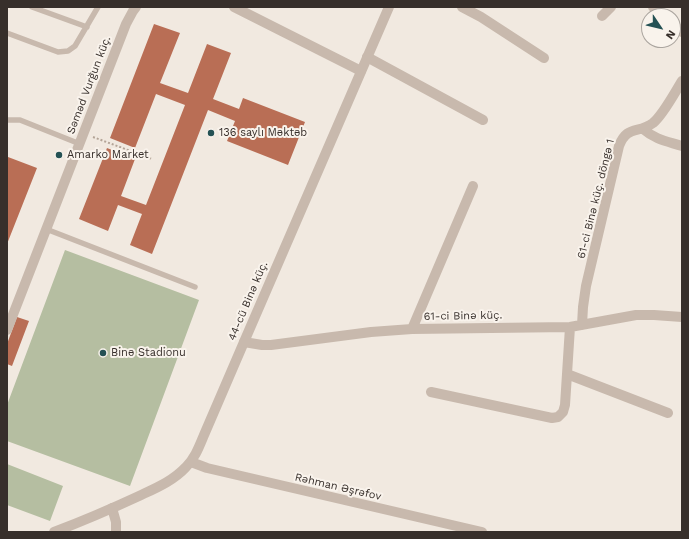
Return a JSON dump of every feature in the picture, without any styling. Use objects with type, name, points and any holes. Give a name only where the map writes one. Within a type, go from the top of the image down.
[{"type":"street","name":"Səməd Vurğun küç.","points":[[7,330],[126,24],[136,7]]},
{"type":"street","points":[[234,7],[361,71]]},
{"type":"street","name":"44-cü Binə küç.","points":[[54,532],[112,508],[168,482],[191,462],[200,445],[389,7]]},
{"type":"street","points":[[462,7],[544,58]]},
{"type":"street","points":[[602,16],[611,7]]},
{"type":"street","points":[[367,57],[483,120]]},
{"type":"street","name":"61-ci Binə küç. döngə 1","points":[[582,325],[586,286],[619,146],[625,135],[630,132],[643,129],[654,122],[682,81]]},
{"type":"street","points":[[643,129],[656,138],[682,146]]},
{"type":"street","points":[[412,329],[473,186]]},
{"type":"street","name":"61-ci Binə küç.","points":[[244,342],[271,345],[371,332],[412,329],[570,327],[636,315],[682,317]]},
{"type":"street","points":[[431,392],[552,418],[558,417],[563,412],[564,405],[568,374],[570,327]]},
{"type":"street","points":[[568,374],[668,413]]},
{"type":"street","name":"Rəhman Əşrəfov","points":[[191,462],[207,468],[482,532]]},
{"type":"street","points":[[112,508],[116,522],[116,532]]},
{"type":"lane","points":[[32,7],[86,27]]},
{"type":"lane","points":[[7,33],[58,52],[68,51],[75,46],[98,7]]},
{"type":"lane","points":[[7,120],[20,120],[80,144]]},
{"type":"lane","points":[[46,229],[195,287]]},
{"type":"path","points":[[84,134],[152,159]]},
{"type":"green space","name":"Binə Stadionu","points":[[65,250],[199,300],[130,486],[7,441],[7,405]]},
{"type":"green space","points":[[7,464],[63,486],[50,521],[7,505]]},
{"type":"building","points":[[154,24],[180,33],[160,83],[188,93],[207,44],[231,53],[213,99],[239,109],[243,98],[305,122],[288,165],[227,141],[235,121],[208,110],[152,254],[130,245],[142,214],[118,205],[108,231],[79,219],[107,148],[135,159],[121,196],[146,205],[185,105],[156,94],[135,148],[110,138]]},
{"type":"building","points":[[8,157],[37,168],[7,244],[7,160]]},
{"type":"building","points":[[17,317],[29,321],[12,366],[7,364],[7,344]]},
{"type":"place","name":"136 saylı Məktəb","points":[[211,133]]},
{"type":"place","name":"Amarko Market","points":[[59,155]]},
{"type":"place","name":"Binə Stadionu","points":[[103,353]]}]
